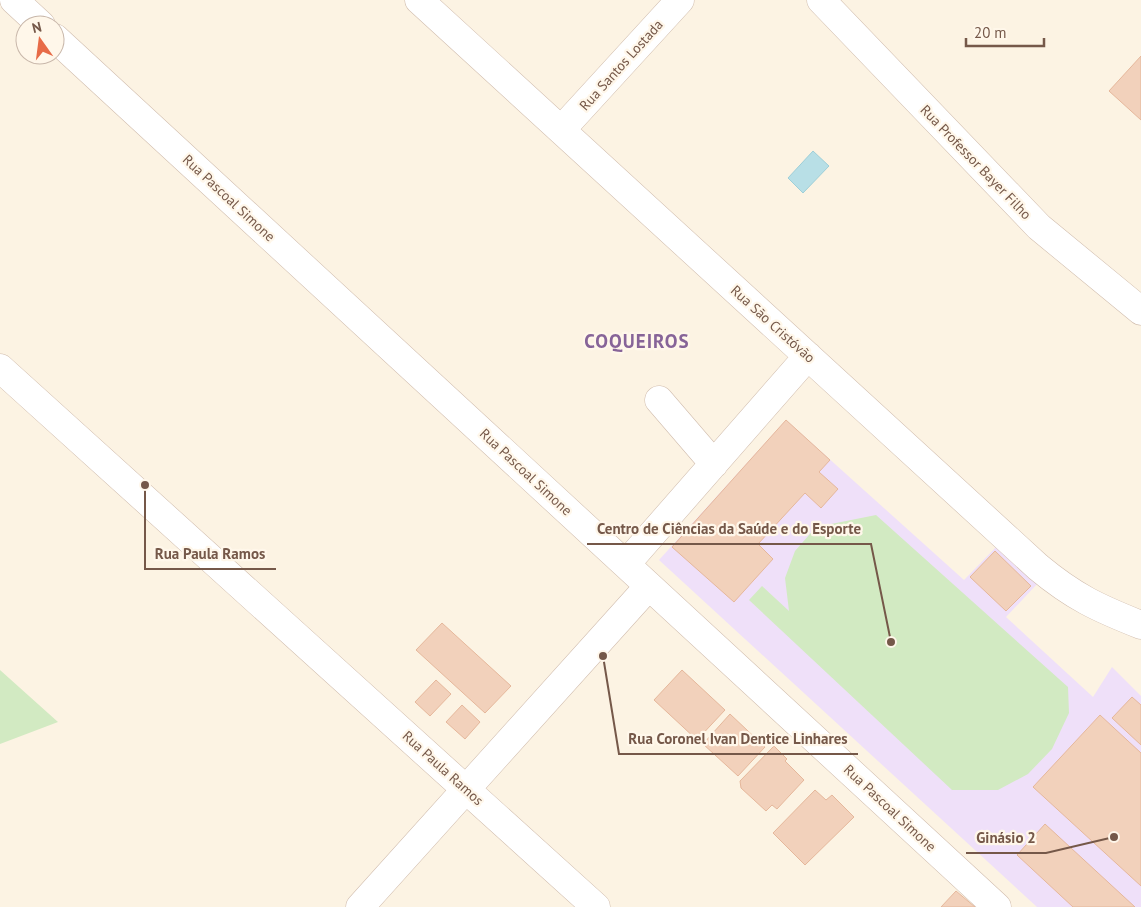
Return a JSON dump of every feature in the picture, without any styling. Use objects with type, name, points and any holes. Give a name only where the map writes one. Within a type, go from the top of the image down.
[{"type":"street","points":[[14,0],[30,15]]},
{"type":"street","name":"Rua São Cristóvão","points":[[420,0],[1066,590],[1099,609],[1141,626]]},
{"type":"street","name":"Rua Professor Bayer Filho","points":[[822,0],[1039,227],[1141,312]]},
{"type":"street","name":"Rua Santos Lostada","points":[[561,130],[672,3]]},
{"type":"street","name":"Rua Pascoal Simone","points":[[65,47],[997,907]]},
{"type":"street","points":[[626,564],[808,356]]},
{"type":"street","name":"Rua Paula Ramos","points":[[0,368],[596,907]]},
{"type":"street","points":[[659,400],[714,464]]},
{"type":"street","points":[[360,907],[649,586]]},
{"type":"shaded area","points":[[786,420],[964,580],[997,546],[1039,582],[1006,617],[1093,697],[1112,667],[1141,696],[1141,907],[1037,907],[659,560]]},
{"type":"green space","points":[[876,515],[1068,687],[1069,713],[1052,749],[1028,774],[998,790],[952,790],[749,600],[762,586],[789,611],[785,578],[795,551],[816,527]]},
{"type":"green space","points":[[0,670],[58,722],[0,744]]},
{"type":"water","points":[[813,151],[829,166],[803,193],[788,178]]},
{"type":"building","points":[[1141,56],[1141,120],[1109,91]]},
{"type":"building","points":[[786,420],[830,460],[819,472],[838,489],[821,508],[805,493],[758,544],[773,559],[734,602],[672,547]]},
{"type":"building","points":[[995,551],[1031,586],[1006,611],[970,577]]},
{"type":"building","points":[[442,623],[511,686],[485,713],[416,650]]},
{"type":"building","points":[[682,670],[725,710],[697,740],[654,700]]},
{"type":"building","points":[[436,680],[451,694],[430,716],[415,702]]},
{"type":"building","points":[[1132,697],[1141,705],[1141,745],[1112,718]]},
{"type":"building","points":[[462,705],[480,722],[465,739],[446,722]]},
{"type":"building","points":[[730,714],[765,747],[738,776],[703,744]]},
{"type":"building","points":[[1100,715],[1141,753],[1141,886],[1033,787]]},
{"type":"building","points":[[774,746],[787,759],[785,761],[804,780],[777,809],[772,805],[766,811],[741,788],[740,781]]},
{"type":"building","points":[[815,790],[826,800],[832,795],[854,817],[805,865],[773,833]]},
{"type":"building","points":[[1045,824],[1135,907],[1073,907],[1017,855]]},
{"type":"building","points":[[956,891],[975,907],[941,907]]},
{"type":"place","name":"Rua Paula Ramos","points":[[145,485]]},
{"type":"place","name":"Centro de Ciências da Saúde e do Esporte","points":[[891,642]]},
{"type":"place","name":"Rua Coronel Ivan Dentice Linhares","points":[[603,656]]},
{"type":"place","name":"Ginásio 2","points":[[1114,837]]},
{"type":"district","name":"COQUEIROS","points":[[637,341]]}]
